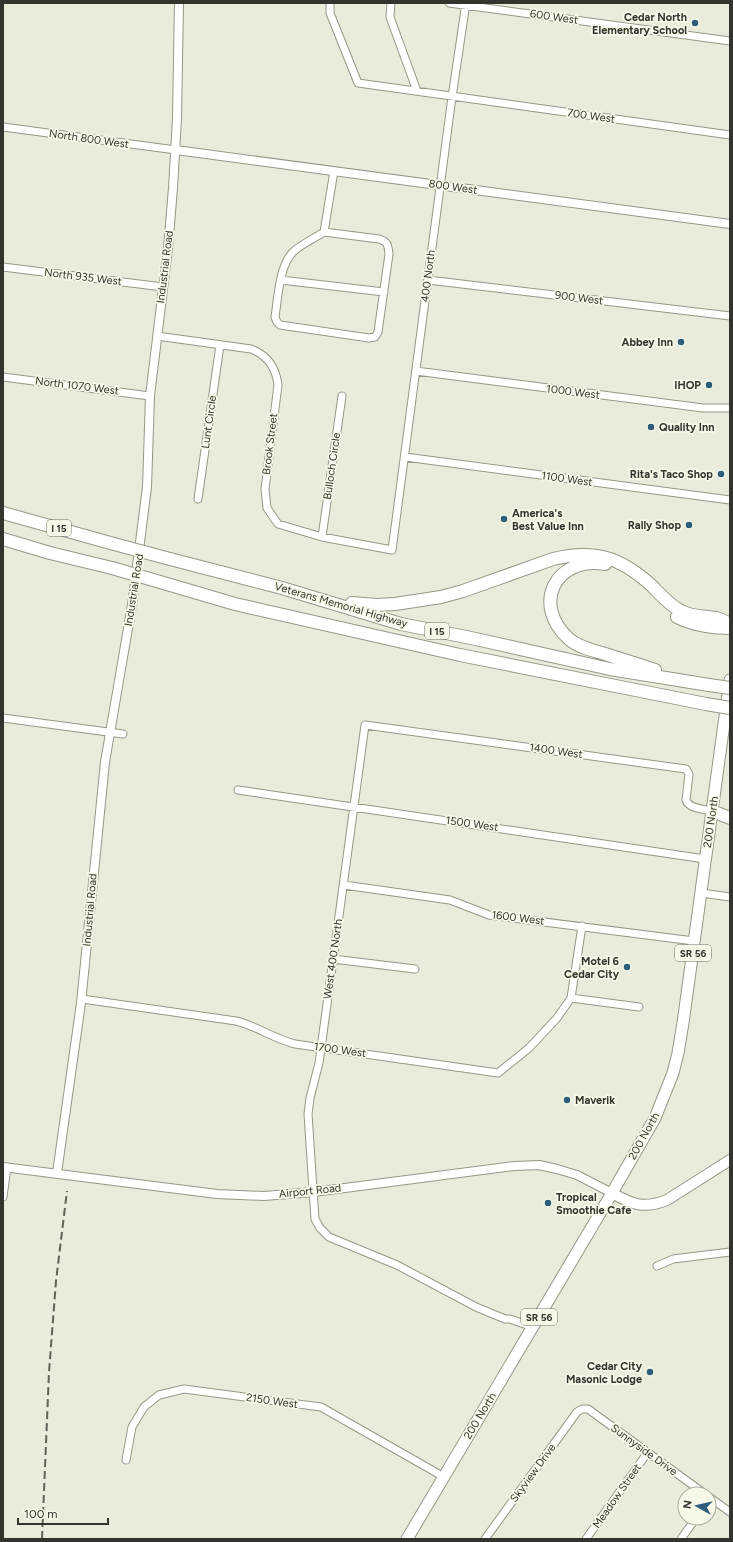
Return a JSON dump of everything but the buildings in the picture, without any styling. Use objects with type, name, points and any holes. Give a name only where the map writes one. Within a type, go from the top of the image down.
[{"type":"highway","name":"Veterans Memorial Highway","points":[[3,513],[282,588],[401,624],[610,669],[730,688]]},
{"type":"highway","name":"Veterans Memorial Highway","points":[[3,539],[50,553],[112,568],[235,604],[460,655],[730,708]]},
{"type":"highway","points":[[282,588],[332,601],[360,604],[395,604],[441,597],[463,591],[553,559],[588,554],[619,562],[636,572],[671,604],[686,614],[718,618],[730,624]]},
{"type":"highway","points":[[690,682],[582,647],[570,641],[559,629],[551,613],[551,593],[560,578],[576,566],[585,563],[595,563],[614,567],[632,577],[675,616],[694,624],[730,628]]},
{"type":"highway","points":[[712,811],[730,811]]},
{"type":"highway","points":[[712,811],[730,818]]},
{"type":"main road","name":"200 North","points":[[407,1539],[655,1118],[672,1076],[684,1023],[730,680]]},
{"type":"main road","points":[[612,1193],[637,1205],[646,1206],[657,1204],[667,1200],[730,1160]]},
{"type":"street","name":"Industrial Road","points":[[57,1173],[82,999],[102,784],[132,605],[148,476],[150,396],[172,210],[176,150],[179,3]]},
{"type":"street","name":"700 West","points":[[330,3],[330,13],[358,83],[730,135]]},
{"type":"street","points":[[392,3],[390,17],[417,92]]},
{"type":"street","name":"600 West","points":[[450,3],[730,41]]},
{"type":"street","name":"400 North","points":[[392,550],[452,97],[466,4]]},
{"type":"street","name":"North 800 West","points":[[3,127],[176,150]]},
{"type":"street","name":"800 West","points":[[176,150],[730,224]]},
{"type":"street","points":[[324,232],[334,171]]},
{"type":"street","points":[[324,232],[379,239],[385,241],[388,245],[389,254],[384,292],[378,332],[375,337],[369,338],[280,325],[275,317],[281,280],[286,262],[293,252],[324,232]]},
{"type":"street","name":"North 935 West","points":[[3,267],[163,287]]},
{"type":"street","points":[[281,280],[384,292]]},
{"type":"street","name":"900 West","points":[[428,280],[730,316]]},
{"type":"street","name":"Brook Street","points":[[157,336],[256,351],[265,357],[274,369],[278,385],[265,489],[267,508],[278,524],[322,537],[392,550]]},
{"type":"street","name":"Lunt Circle","points":[[198,499],[220,345]]},
{"type":"street","name":"1000 West","points":[[416,372],[703,408],[730,408]]},
{"type":"street","name":"North 1070 West","points":[[3,377],[150,396]]},
{"type":"street","name":"Bulloch Circle","points":[[322,537],[342,396]]},
{"type":"street","name":"1100 West","points":[[405,457],[730,500]]},
{"type":"street","points":[[3,718],[123,734]]},
{"type":"street","name":"1400 West","points":[[365,725],[686,769],[689,774],[686,800],[687,804],[691,807],[712,811]]},
{"type":"street","name":"West 400 North","points":[[365,725],[322,1048],[318,1070],[310,1098],[309,1110],[315,1218],[320,1228],[329,1236],[397,1265],[476,1307],[505,1319],[510,1319],[533,1327]]},
{"type":"street","name":"1500 West","points":[[238,790],[705,858]]},
{"type":"street","name":"1600 West","points":[[344,885],[450,900],[489,915],[694,941]]},
{"type":"street","points":[[701,893],[730,897]]},
{"type":"street","name":"1700 West","points":[[82,999],[236,1021],[295,1044],[498,1073],[529,1048],[556,1018],[571,998],[582,926]]},
{"type":"street","points":[[333,959],[415,969]]},
{"type":"street","points":[[571,998],[638,1007]]},
{"type":"street","name":"Airport Road","points":[[5,1167],[217,1194],[264,1196],[314,1192],[514,1166],[539,1165],[577,1175],[612,1193]]},
{"type":"street","points":[[3,1197],[5,1167]]},
{"type":"street","points":[[657,1266],[673,1259],[730,1252]]},
{"type":"street","name":"2150 West","points":[[126,1460],[132,1427],[144,1407],[159,1395],[184,1389],[321,1407],[444,1477]]},
{"type":"street","name":"Sunnyside Drive","points":[[582,1409],[588,1409],[693,1486]]},
{"type":"street","name":"Skyview Drive","points":[[485,1539],[577,1412],[582,1409]]},
{"type":"street","name":"Meadow Street","points":[[586,1539],[648,1452]]},
{"type":"street","name":"Sunnyside Drive","points":[[717,1503],[730,1512]]},
{"type":"street","points":[[681,1539],[690,1526]]},
{"type":"railway","points":[[42,1539],[49,1372],[56,1281],[67,1191]]},
{"type":"place","name":"Cedar North Elementary School","points":[[695,23]]},
{"type":"place","name":"Abbey Inn","points":[[681,342]]},
{"type":"place","name":"IHOP","points":[[709,385]]},
{"type":"place","name":"Quality Inn","points":[[651,427]]},
{"type":"place","name":"Rita's Taco Shop","points":[[721,474]]},
{"type":"place","name":"America's Best Value Inn","points":[[504,519]]},
{"type":"place","name":"Rally Shop","points":[[689,525]]},
{"type":"place","name":"Motel 6 Cedar City","points":[[627,967]]},
{"type":"place","name":"Maverik","points":[[567,1100]]},
{"type":"place","name":"Tropical Smoothie Cafe","points":[[548,1203]]},
{"type":"place","name":"Cedar City Masonic Lodge","points":[[650,1372]]}]
